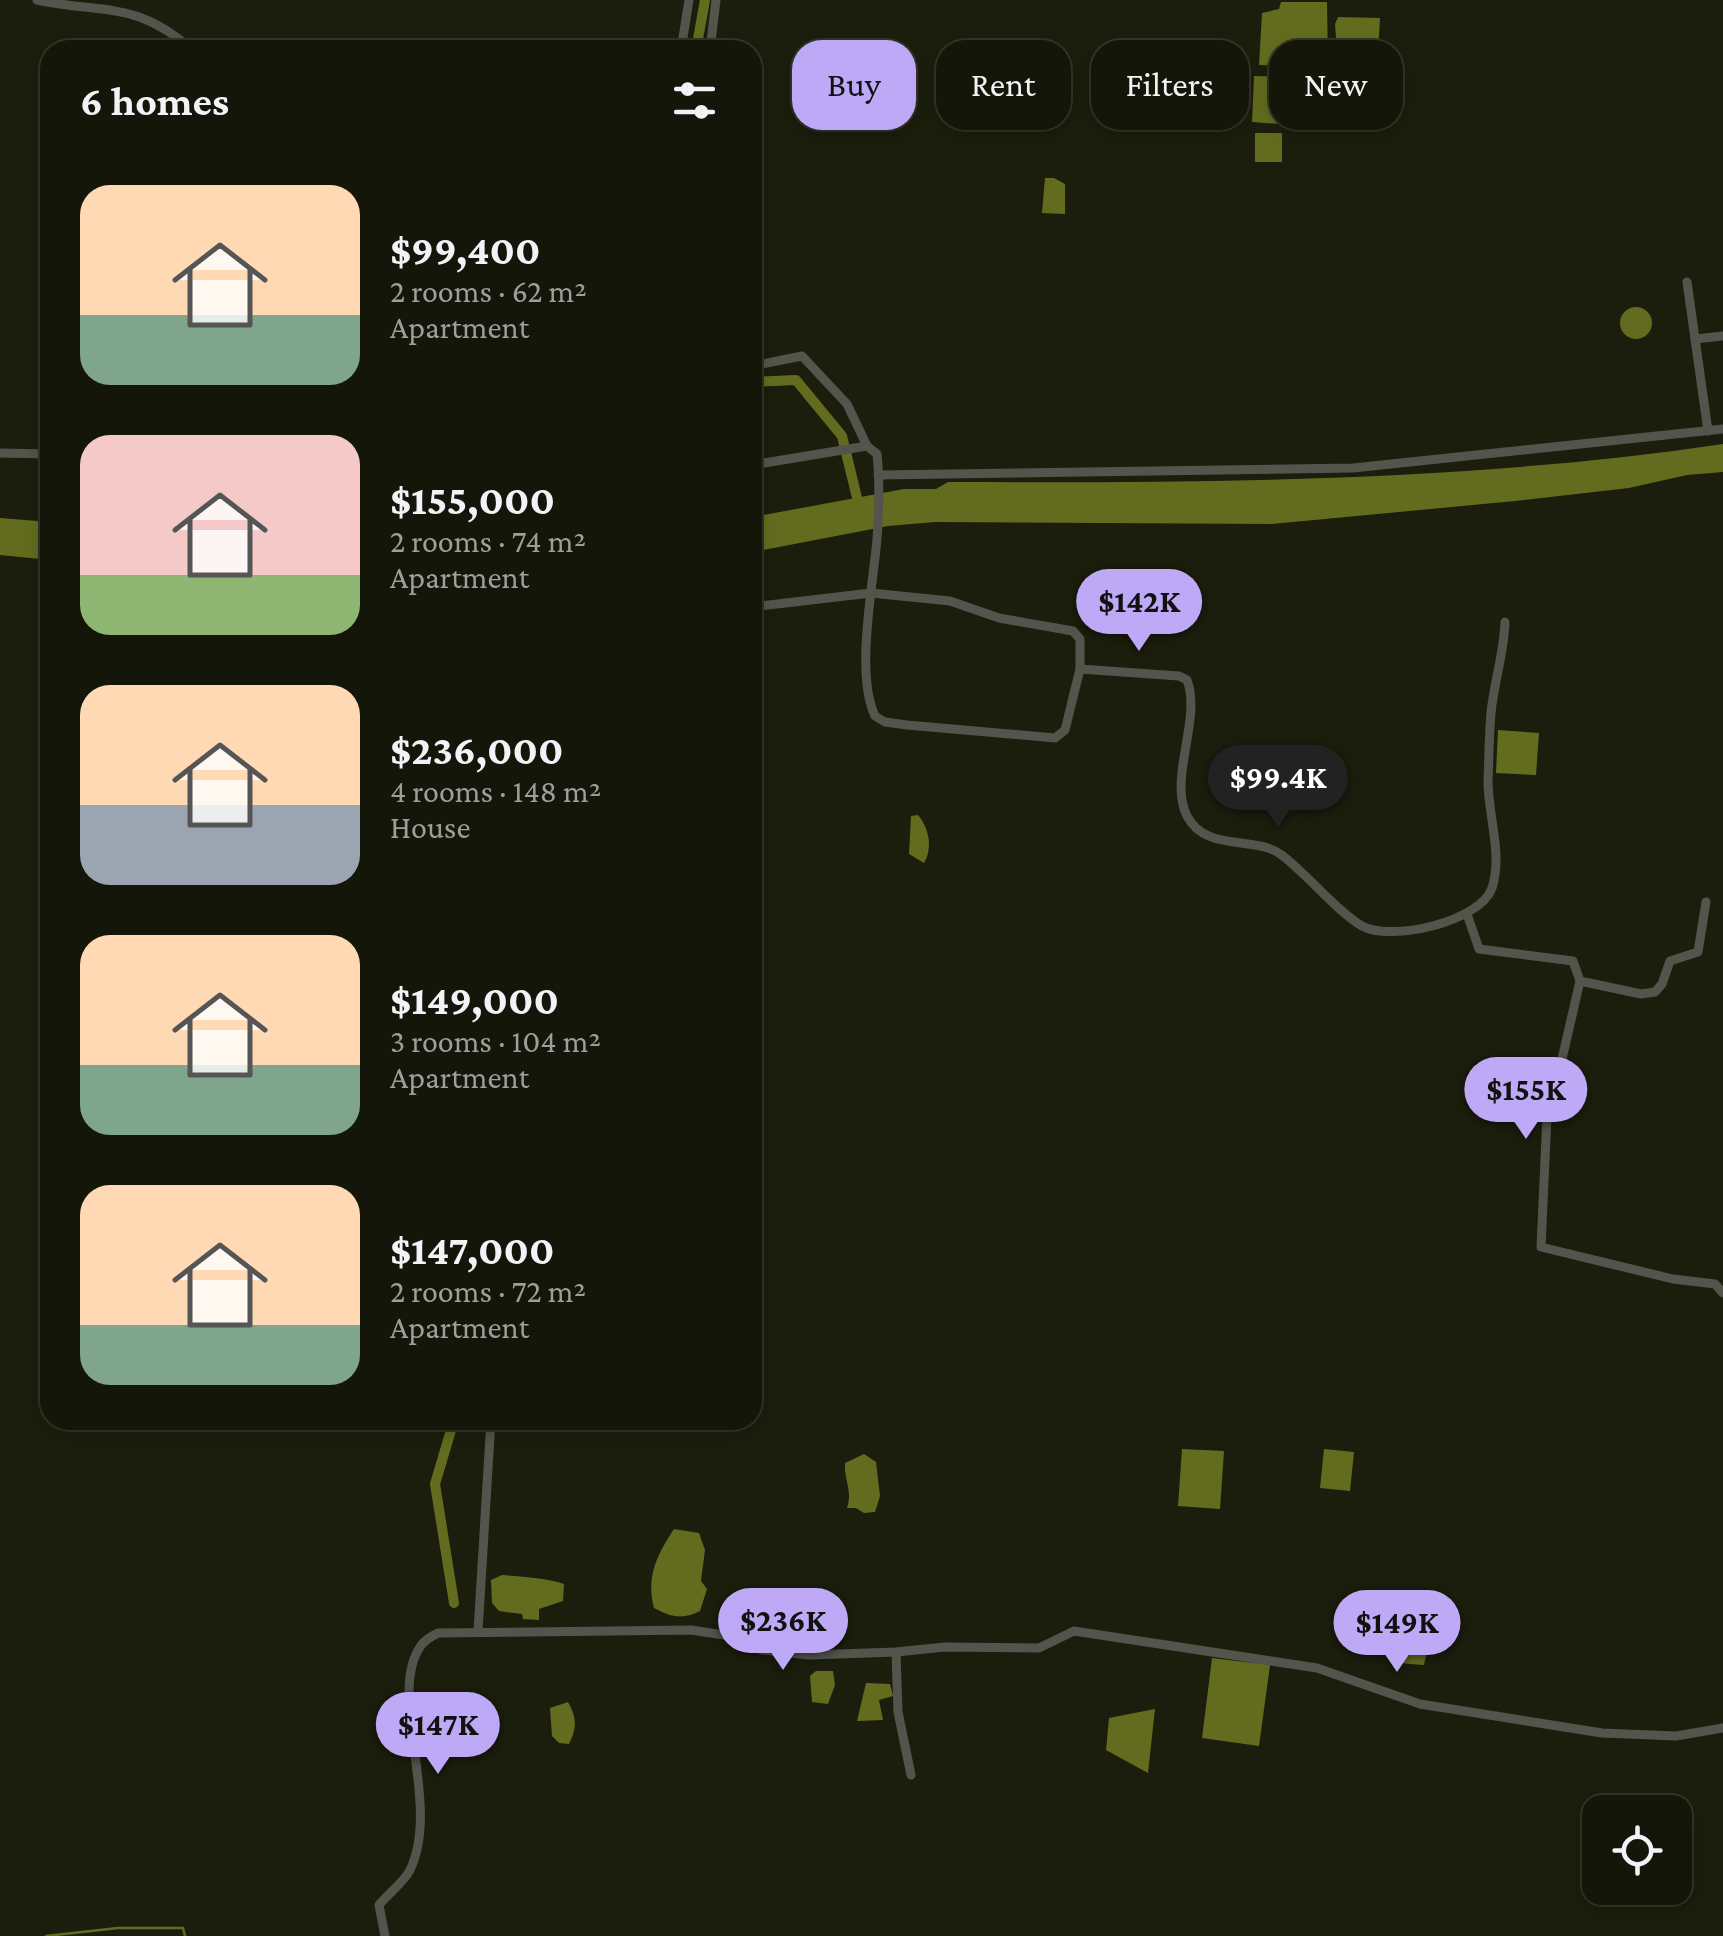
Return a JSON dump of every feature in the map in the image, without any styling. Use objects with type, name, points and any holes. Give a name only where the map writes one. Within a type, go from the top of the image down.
[{"type":"street","points":[[37,0],[127,10],[150,17],[182,40]]},
{"type":"street","points":[[683,40],[689,0]]},
{"type":"street","points":[[711,40],[716,0]]},
{"type":"street","points":[[1687,282],[1708,431]]},
{"type":"street","points":[[1695,339],[1723,336]]},
{"type":"street","points":[[762,364],[802,356],[847,404],[862,446]]},
{"type":"street","points":[[878,475],[1352,468],[1723,429]]},
{"type":"street","points":[[762,463],[862,446],[877,454],[877,539],[871,592],[867,641],[868,686],[875,716],[885,722],[1059,737],[1065,730],[1080,670],[1080,639],[1074,631],[998,618],[950,601],[871,592],[762,605]]},
{"type":"street","points":[[0,453],[40,454]]},
{"type":"street","points":[[1080,670],[1179,676],[1187,680],[1190,702],[1181,794],[1184,811],[1199,830],[1224,842],[1258,845],[1279,852],[1361,925],[1372,929],[1418,928],[1467,914],[1484,901],[1491,889],[1491,712],[1505,622]]},
{"type":"street","points":[[1580,981],[1641,994],[1655,992],[1674,958],[1698,952],[1706,902]]},
{"type":"street","points":[[1467,914],[1480,949],[1572,961],[1580,981],[1559,1072],[1548,1094],[1541,1247],[1674,1279],[1714,1284],[1723,1292]]},
{"type":"street","points":[[478,1631],[490,1430]]},
{"type":"street","points":[[386,1936],[379,1905],[410,1870],[421,1820],[408,1698],[416,1655],[422,1642],[438,1633],[691,1630],[782,1654],[896,1652],[945,1646],[1039,1648],[1074,1630],[1317,1668],[1420,1704],[1602,1733],[1676,1736],[1723,1728]]},
{"type":"street","points":[[896,1652],[898,1712],[911,1775]]},
{"type":"shaded area","points":[[1281,2],[1327,2],[1328,40],[1269,40],[1269,65],[1259,65],[1262,13],[1279,9]]},
{"type":"shaded area","points":[[1338,17],[1380,18],[1379,40],[1336,40]]},
{"type":"shaded area","points":[[1254,76],[1269,77],[1269,123],[1252,122]]},
{"type":"shaded area","points":[[1255,133],[1282,133],[1282,162],[1255,162]]},
{"type":"shaded area","points":[[1045,178],[1065,184],[1065,214],[1042,213]]},
{"type":"shaded area","points":[[1636,307],[1647,312],[1652,323],[1647,334],[1636,339],[1625,334],[1620,323],[1625,312]]},
{"type":"shaded area","points":[[1723,444],[1723,472],[1687,475],[1629,488],[1272,524],[935,522],[888,526],[762,550],[762,515],[904,489],[936,489],[948,482],[1336,478],[1627,457]]},
{"type":"shaded area","points":[[0,518],[40,521],[40,559],[0,555]]},
{"type":"shaded area","points":[[1498,730],[1539,733],[1536,775],[1496,773]]},
{"type":"shaded area","points":[[918,815],[929,838],[924,863],[909,854],[911,816]]},
{"type":"shaded area","points":[[1182,1449],[1224,1451],[1220,1509],[1178,1506]]},
{"type":"shaded area","points":[[1324,1449],[1354,1452],[1350,1491],[1320,1488]]},
{"type":"shaded area","points":[[864,1454],[876,1462],[880,1496],[875,1512],[847,1508],[845,1463]]},
{"type":"shaded area","points":[[674,1529],[699,1533],[705,1550],[701,1581],[707,1589],[700,1611],[682,1616],[654,1608],[651,1586],[655,1566]]},
{"type":"shaded area","points":[[502,1575],[564,1584],[563,1601],[539,1609],[539,1620],[499,1611],[492,1603],[491,1580]]},
{"type":"shaded area","points":[[1415,1613],[1434,1619],[1424,1665],[1397,1663],[1401,1634]]},
{"type":"shaded area","points":[[1212,1658],[1270,1665],[1259,1746],[1202,1738]]},
{"type":"shaded area","points":[[816,1671],[833,1671],[835,1685],[828,1704],[812,1702],[810,1676]]},
{"type":"shaded area","points":[[866,1683],[890,1684],[893,1696],[879,1700],[883,1720],[857,1721]]},
{"type":"shaded area","points":[[568,1702],[575,1723],[569,1744],[559,1743],[552,1736],[550,1708]]},
{"type":"shaded area","points":[[1155,1709],[1148,1773],[1106,1750],[1109,1718]]},
{"type":"waterway","points":[[698,40],[705,0]]},
{"type":"waterway","points":[[762,382],[796,380],[842,436],[859,506]]},
{"type":"waterway","points":[[451,1430],[435,1484],[454,1603]]},
{"type":"waterway","points":[[46,1936],[118,1928],[183,1928],[185,1936]]}]
